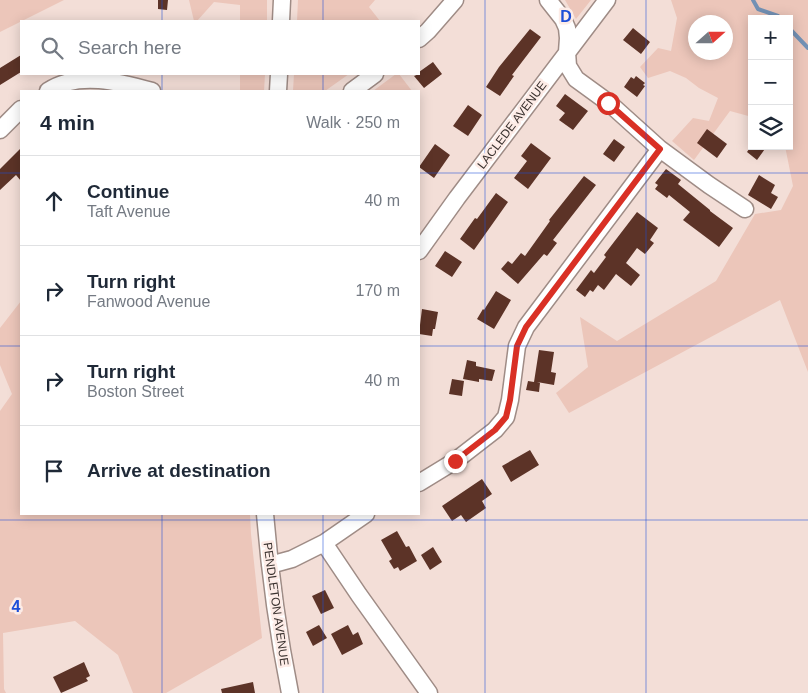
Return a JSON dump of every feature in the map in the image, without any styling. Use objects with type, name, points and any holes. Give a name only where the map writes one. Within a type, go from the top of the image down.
[{"type":"street","points":[[281,20],[282,0]]},
{"type":"street","points":[[420,38],[455,0]]},
{"type":"street","points":[[548,0],[567,28],[568,66],[576,78],[608,103],[660,149],[745,209]]},
{"type":"street","name":"LACLEDE AVENUE","points":[[420,250],[607,0]]},
{"type":"street","points":[[278,90],[279,75]]},
{"type":"street","points":[[353,90],[374,75]]},
{"type":"street","points":[[50,90],[66,82],[104,80],[148,90]]},
{"type":"street","points":[[0,130],[20,110]]},
{"type":"street","points":[[420,482],[455,461],[495,430],[506,417],[517,346],[526,327],[660,149]]},
{"type":"street","name":"PENDLETON AVENUE","points":[[265,515],[280,643],[290,693]]},
{"type":"street","points":[[270,565],[292,559],[324,543],[365,515]]},
{"type":"street","points":[[324,543],[429,693]]},
{"type":"shaded area","points":[[0,0],[64,0],[24,20],[20,20],[20,22],[0,32]]},
{"type":"shaded area","points":[[189,0],[267,0],[267,20],[240,20],[240,5],[214,2],[198,20],[194,20]]},
{"type":"shaded area","points":[[298,0],[375,0],[369,7],[379,20],[297,20]]},
{"type":"shaded area","points":[[565,0],[591,0],[576,19]]},
{"type":"shaded area","points":[[671,0],[808,0],[808,372],[780,300],[569,413],[556,393],[588,367],[580,317],[617,341],[716,281],[755,214],[781,210],[793,186],[786,150],[793,150],[793,15],[748,15],[748,116],[730,111],[694,160],[672,141],[693,118],[709,121],[718,98],[699,88],[686,78],[670,71],[648,78],[640,67],[658,48],[671,51],[677,18]]},
{"type":"shaded area","points":[[240,75],[265,75],[264,90],[240,90]]},
{"type":"shaded area","points":[[294,75],[348,75],[326,90],[293,90]]},
{"type":"shaded area","points":[[395,75],[400,75],[411,90],[374,90]]},
{"type":"shaded area","points":[[20,302],[20,515],[250,515],[262,638],[166,693],[133,693],[118,655],[75,621],[3,633],[4,689],[6,693],[0,693],[0,411],[12,394],[0,365],[0,328]]},
{"type":"building","points":[[158,0],[168,0],[167,10],[158,9]]},
{"type":"building","points":[[633,28],[650,42],[641,54],[623,40]]},
{"type":"building","points":[[530,29],[541,37],[512,75],[514,76],[500,96],[486,87],[499,67]]},
{"type":"building","points":[[20,56],[20,73],[0,85],[0,68]]},
{"type":"building","points":[[433,62],[442,74],[424,88],[414,76],[420,75],[420,71]]},
{"type":"building","points":[[636,76],[645,83],[637,97],[624,87],[631,77],[634,79]]},
{"type":"building","points":[[565,94],[588,111],[573,130],[559,120],[565,113],[556,106]]},
{"type":"building","points":[[468,105],[482,115],[468,136],[453,126]]},
{"type":"building","points":[[707,129],[727,144],[717,158],[697,143]]},
{"type":"building","points":[[614,139],[625,147],[614,162],[603,154]]},
{"type":"building","points":[[531,143],[551,158],[528,189],[514,178],[527,161],[521,156]]},
{"type":"building","points":[[435,144],[450,155],[434,178],[420,168]]},
{"type":"building","points":[[20,149],[20,180],[16,175],[0,190],[0,169]]},
{"type":"building","points":[[748,150],[764,150],[757,160],[747,152]]},
{"type":"building","points":[[666,169],[681,180],[678,184],[733,228],[719,247],[683,220],[690,212],[669,195],[667,198],[655,189],[658,185],[655,183]]},
{"type":"building","points":[[759,175],[775,185],[771,193],[778,197],[771,209],[748,195]]},
{"type":"building","points":[[584,176],[596,185],[553,240],[557,243],[547,256],[544,254],[518,284],[501,269],[508,261],[512,264],[521,253],[525,256],[549,220]]},
{"type":"building","points":[[496,193],[508,202],[474,250],[460,239]]},
{"type":"building","points":[[637,212],[658,228],[650,240],[654,243],[645,254],[637,248],[626,263],[640,275],[631,286],[616,274],[604,290],[598,285],[593,292],[590,290],[585,297],[576,290],[591,270],[594,273],[606,257],[604,255]]},
{"type":"building","points":[[445,251],[462,262],[452,277],[435,266]]},
{"type":"building","points":[[496,291],[511,300],[494,329],[477,319]]},
{"type":"building","points":[[422,309],[438,312],[432,336],[420,334]]},
{"type":"building","points":[[539,350],[554,352],[551,372],[556,373],[554,385],[537,382],[540,383],[539,392],[526,390],[528,381],[534,382]]},
{"type":"building","points":[[467,360],[476,362],[476,366],[495,370],[492,381],[479,379],[479,382],[463,379]]},
{"type":"building","points":[[452,379],[464,381],[462,396],[449,394]]},
{"type":"building","points":[[530,450],[539,465],[511,482],[502,466]]},
{"type":"building","points":[[482,479],[492,494],[482,501],[486,508],[466,522],[461,515],[452,521],[442,506]]},
{"type":"building","points":[[397,531],[406,547],[409,546],[417,561],[400,571],[398,567],[394,569],[389,561],[392,559],[381,540]]},
{"type":"building","points":[[433,547],[442,562],[430,570],[421,555]]},
{"type":"building","points":[[325,590],[334,608],[321,614],[312,596]]},
{"type":"building","points":[[319,625],[327,638],[313,646],[306,632]]},
{"type":"building","points":[[348,625],[353,635],[358,632],[363,644],[342,655],[331,634]]},
{"type":"building","points":[[84,662],[90,676],[86,678],[88,681],[61,693],[53,677]]},
{"type":"building","points":[[253,682],[255,693],[222,693],[221,689]]},
{"type":"waterway","points":[[753,0],[758,9],[775,15]]},
{"type":"waterway","points":[[793,32],[808,48]]},
{"type":"route","points":[[455,461],[495,430],[506,417],[517,346],[526,327],[660,149],[608,103]]}]
